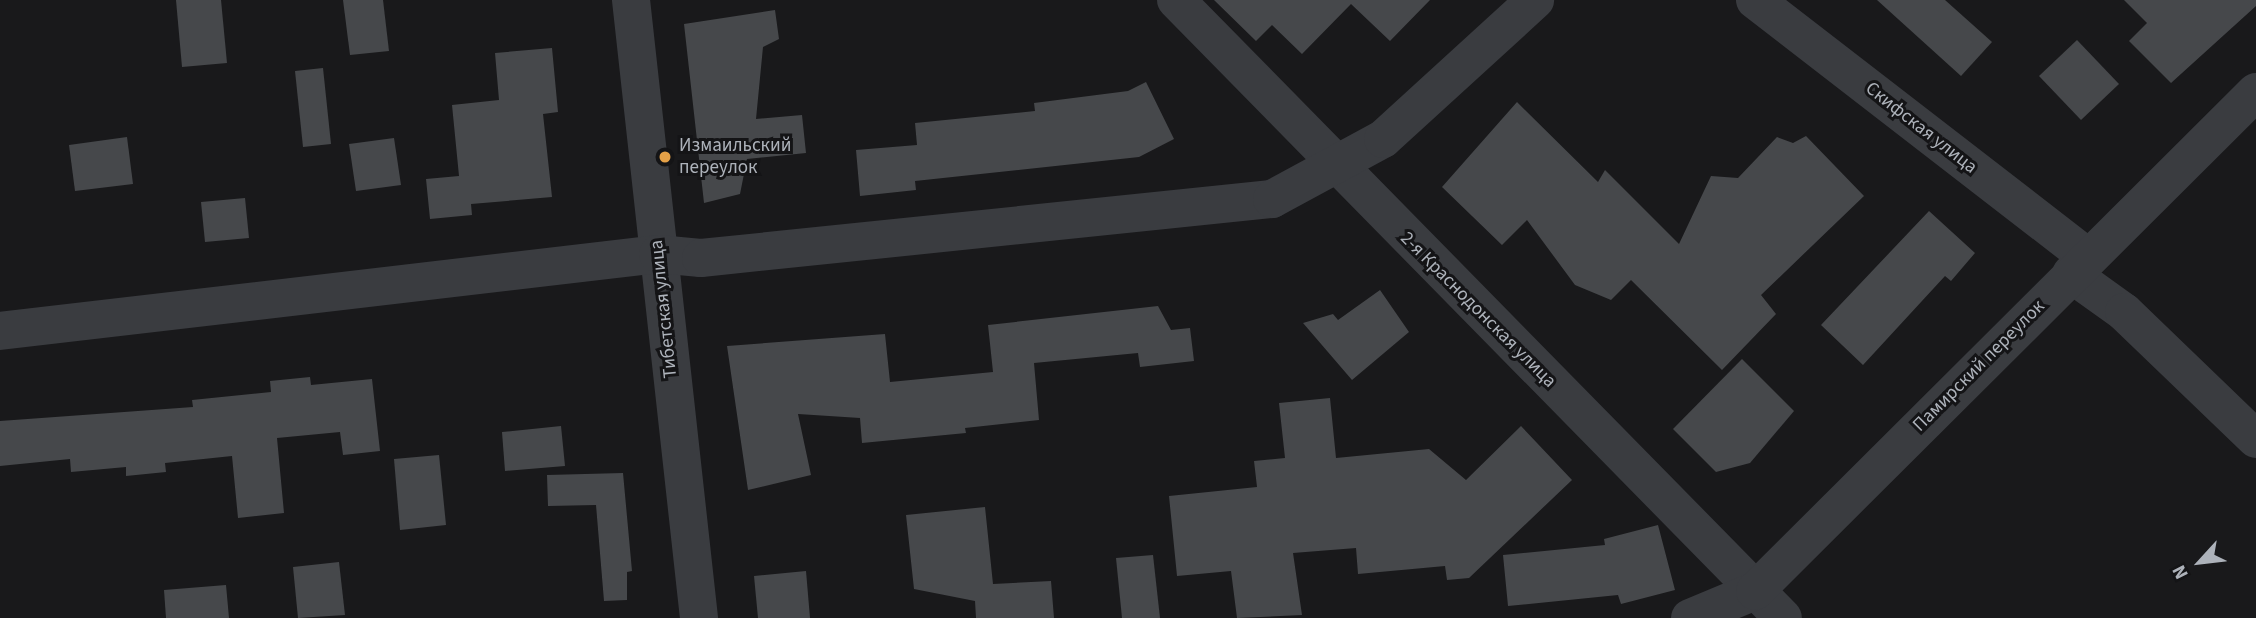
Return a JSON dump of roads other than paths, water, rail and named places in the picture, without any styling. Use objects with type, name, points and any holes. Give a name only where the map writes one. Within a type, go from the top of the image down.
[{"type":"street","name":"Тибетская улица","points":[[631,0],[699,618]]},
{"type":"street","name":"2-я Краснодонская улица","points":[[1176,0],[1338,169],[1783,618]]},
{"type":"street","points":[[0,331],[658,254],[701,258],[1272,199],[1338,169],[1383,139],[1535,0]]},
{"type":"street","name":"Скифская улица","points":[[1755,0],[2079,265],[2256,439]]},
{"type":"street","name":"Памирский переулок","points":[[1690,618],[1755,591],[2079,265],[2256,92]]},
{"type":"place","name":"Измаильский переулок","points":[[665,157]]}]
